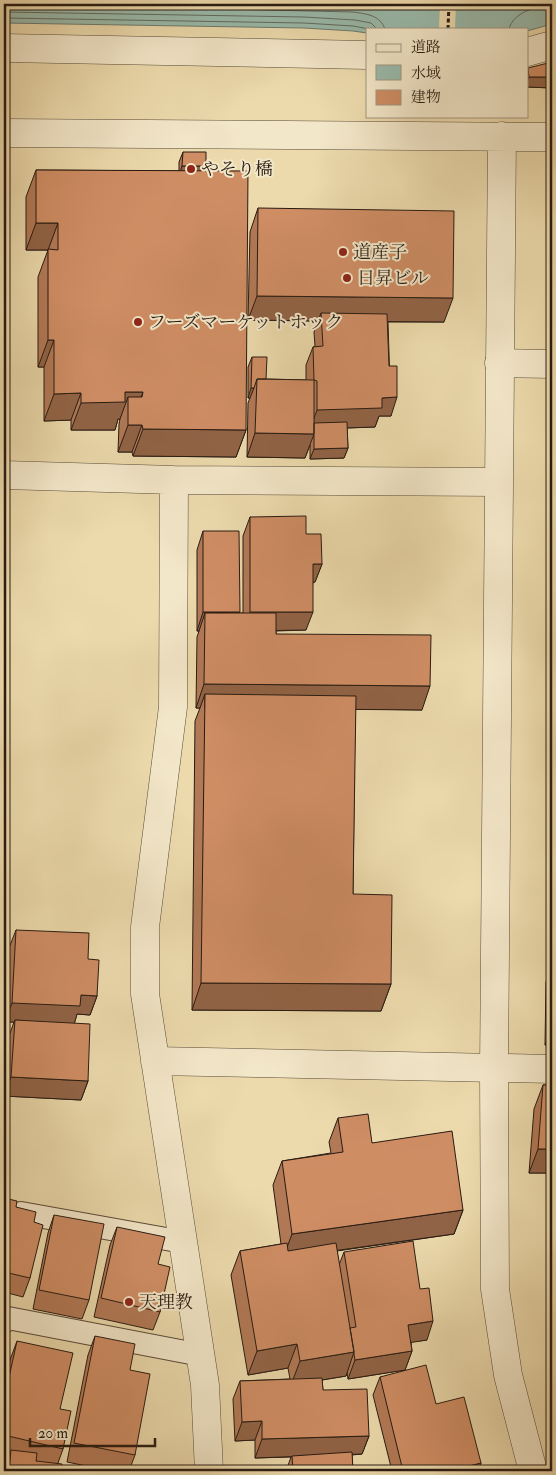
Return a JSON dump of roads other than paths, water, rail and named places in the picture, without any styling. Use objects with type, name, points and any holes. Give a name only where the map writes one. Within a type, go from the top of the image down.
[{"type":"street","points":[[528,52],[552,45]]},
{"type":"street","points":[[4,48],[366,55]]},
{"type":"street","points":[[4,133],[552,137]]},
{"type":"street","points":[[502,136],[494,1069],[495,1289],[508,1375],[533,1471]]},
{"type":"street","points":[[499,363],[552,364]]},
{"type":"street","points":[[4,475],[174,480],[498,482]]},
{"type":"street","points":[[174,480],[173,707],[145,927],[145,994],[201,1355],[205,1385],[209,1471]]},
{"type":"street","points":[[155,1061],[552,1069]]},
{"type":"lane","points":[[21,1213],[183,1242]]},
{"type":"lane","points":[[4,1322],[8,1318],[201,1355]]},
{"type":"water","points":[[4,4],[552,4],[552,24],[528,31],[528,28],[366,28],[366,33],[304,28],[4,23]]},
{"type":"place","name":"やそり橋","points":[[191,169]]},
{"type":"place","name":"道産子","points":[[343,252]]},
{"type":"place","name":"日昇ビル","points":[[347,278]]},
{"type":"place","name":"フーズマーケットホック","points":[[138,322]]},
{"type":"place","name":"天理教","points":[[129,1302]]}]
